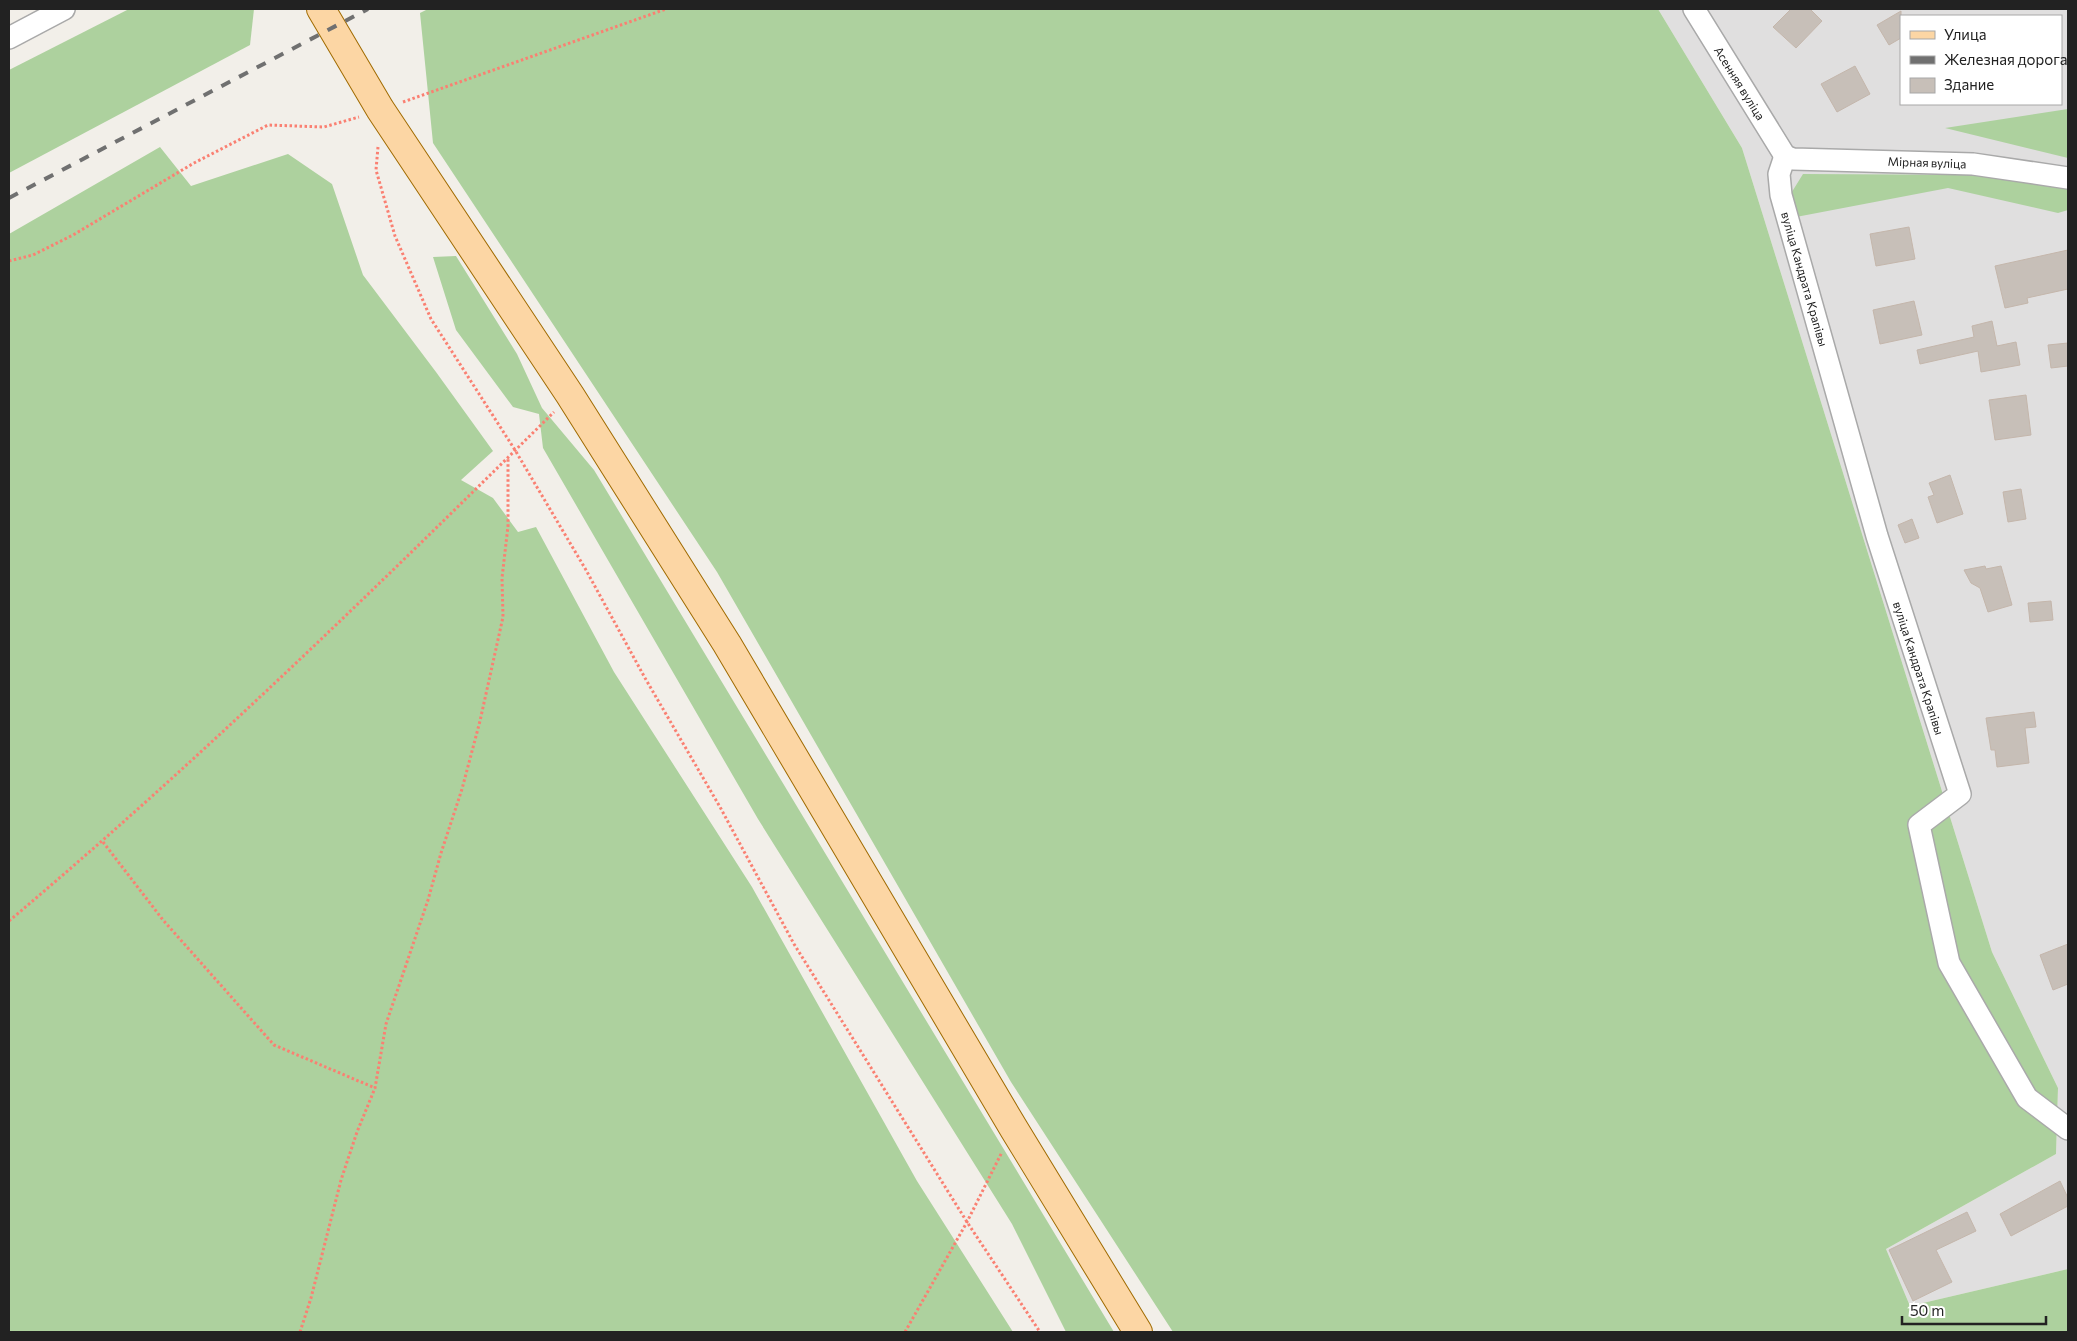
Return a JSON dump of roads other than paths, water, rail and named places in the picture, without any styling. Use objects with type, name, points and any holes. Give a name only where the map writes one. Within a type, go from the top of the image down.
[{"type":"main road","points":[[320,9],[380,108],[570,395],[727,644],[1014,1129],[1138,1332]]},
{"type":"street","points":[[9,38],[64,9]]},
{"type":"street","name":"Асенняя вуліца","points":[[1694,9],[1785,156]]},
{"type":"street","name":"Мірная вуліца","points":[[1785,156],[1794,159],[1973,164],[2068,178]]},
{"type":"street","name":"вуліца Кандрата Крапівы","points":[[1785,156],[1779,174],[1781,194],[1877,536],[1960,794],[1919,825],[1949,964],[2028,1098],[2068,1129]]},
{"type":"railway","points":[[9,198],[368,9]]}]
